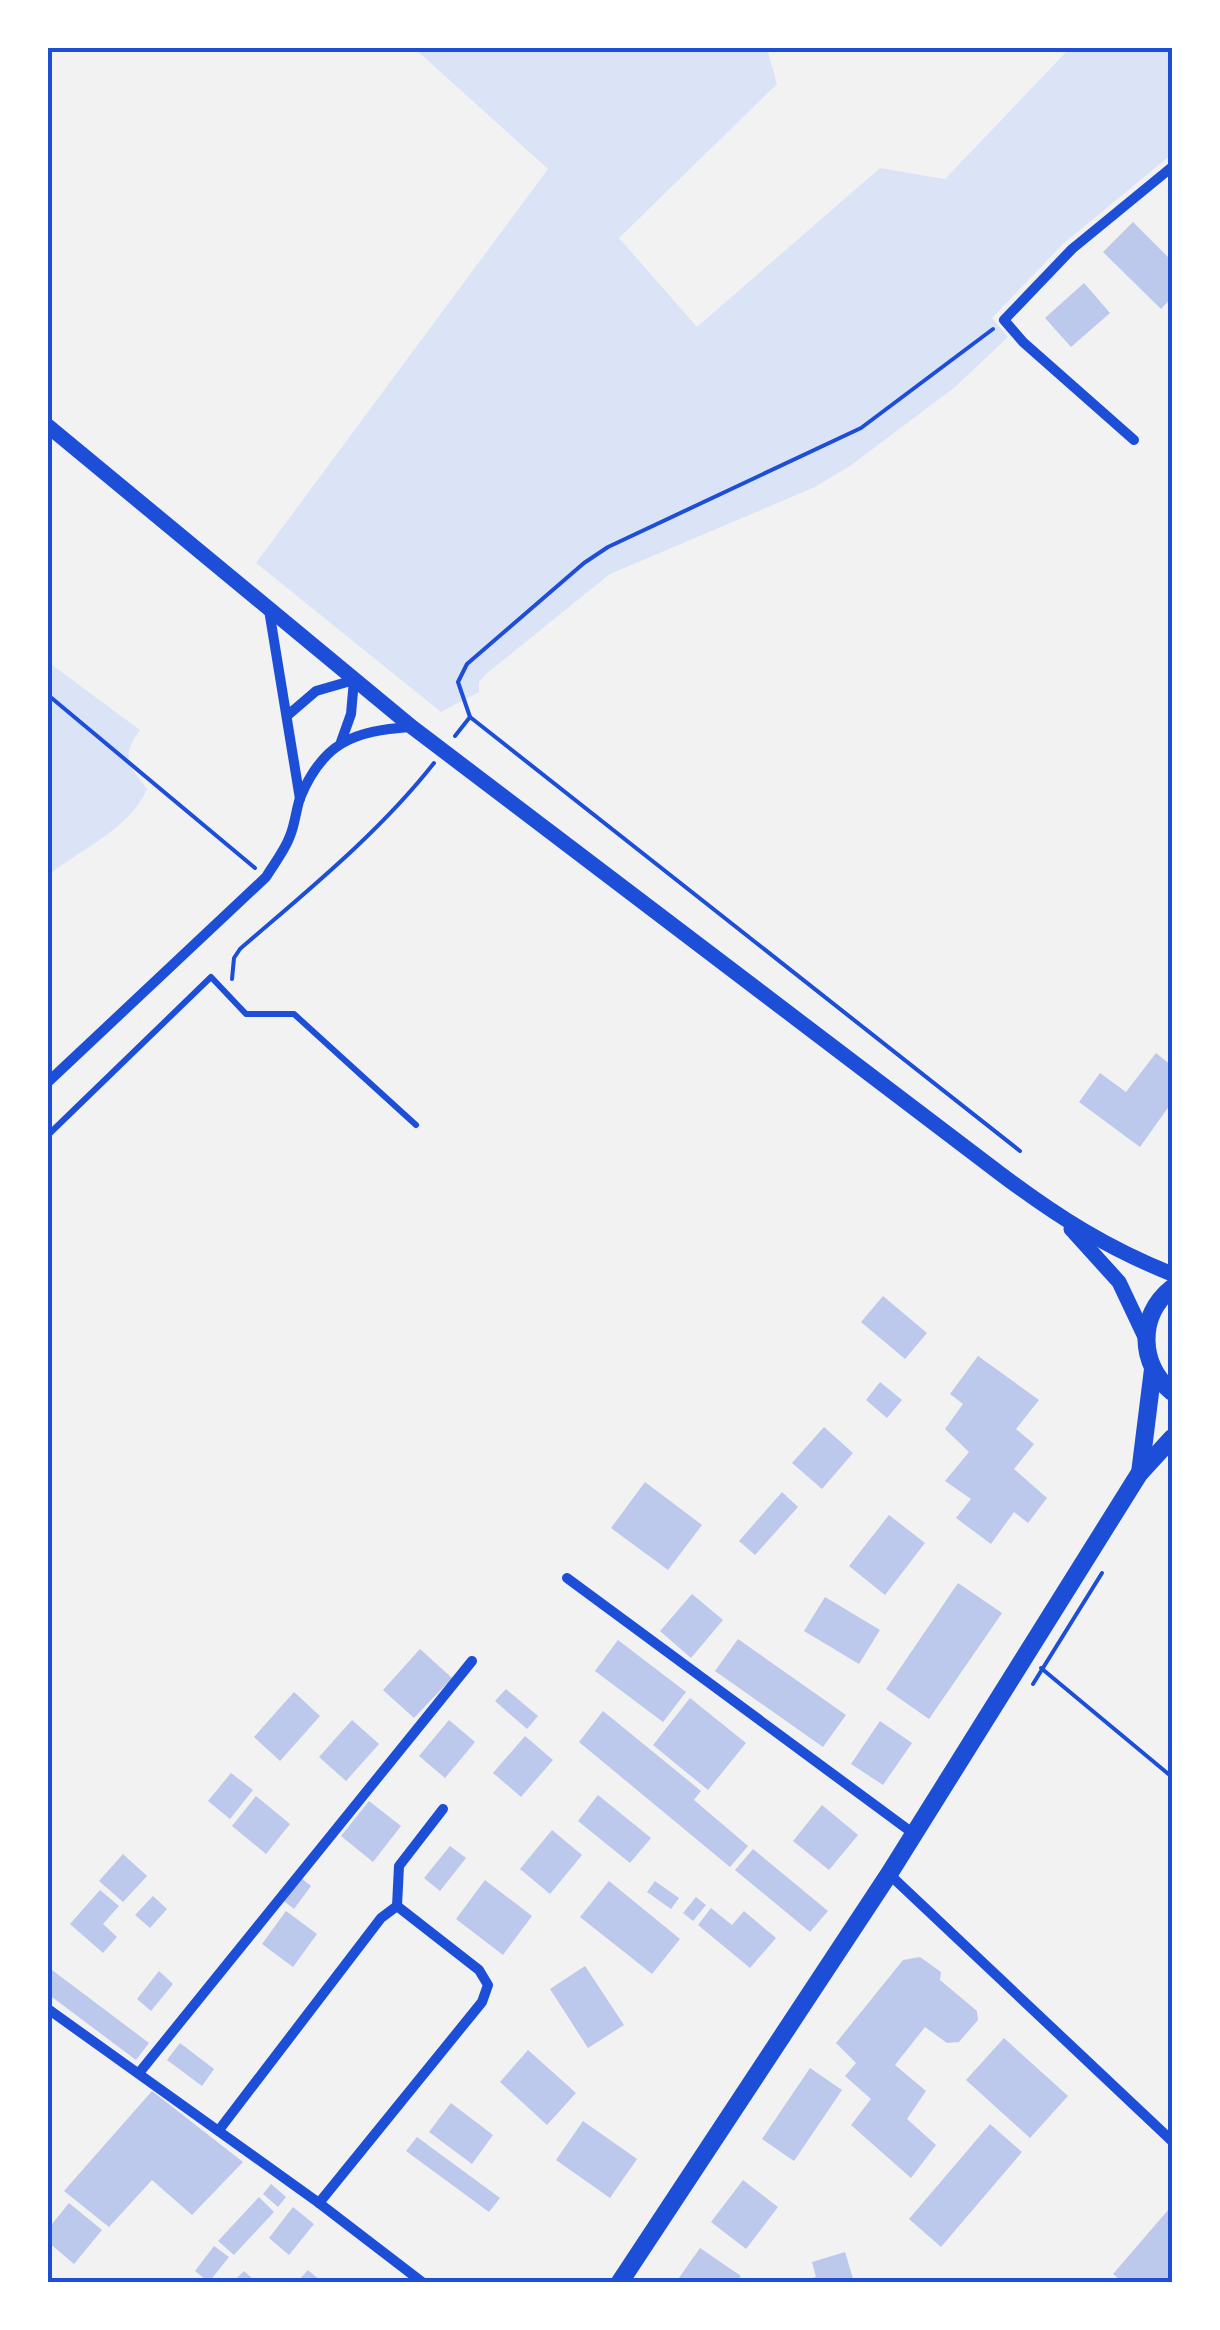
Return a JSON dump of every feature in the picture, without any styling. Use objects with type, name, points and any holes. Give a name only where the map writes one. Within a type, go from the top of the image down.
[{"type":"main road","points":[[1140,1474],[1152,1369],[1146,1339],[1150,1317],[1172,1288]]},
{"type":"main road","points":[[1152,1369],[1172,1392]]},
{"type":"main road","points":[[620,2282],[890,1874],[1140,1474],[1172,1438]]},
{"type":"street","points":[[1134,440],[1004,320],[1072,249],[1172,167]]},
{"type":"street","points":[[48,426],[412,726],[1065,1222],[1136,1260],[1172,1274]]},
{"type":"street","points":[[268,609],[300,799]]},
{"type":"street","points":[[288,714],[316,691],[354,680]]},
{"type":"street","points":[[341,742],[350,714],[354,680]]},
{"type":"street","points":[[48,1082],[266,877],[290,837],[300,799],[320,760],[341,742],[374,730],[412,726]]},
{"type":"street","points":[[1065,1222],[1119,1282],[1146,1339]]},
{"type":"street","points":[[567,1578],[914,1834]]},
{"type":"street","points":[[139,2074],[472,1661]]},
{"type":"street","points":[[219,2130],[382,1918],[397,1906],[399,1866],[443,1809]]},
{"type":"street","points":[[890,1874],[1172,2141]]},
{"type":"street","points":[[319,2203],[482,2002],[488,1985],[479,1970],[397,1906]]},
{"type":"street","points":[[48,2009],[219,2130],[422,2282]]},
{"type":"lane","points":[[48,1136],[211,977],[246,1014],[294,1014],[416,1125]]},
{"type":"path","points":[[1004,320],[861,428],[608,547],[584,563],[467,664],[458,682],[470,716],[1020,1151]]},
{"type":"path","points":[[48,695],[266,877]]},
{"type":"path","points":[[460,729],[470,716]]},
{"type":"path","points":[[226,993],[240,949],[304,895],[422,778]]},
{"type":"path","points":[[1026,1655],[1172,1778]]},
{"type":"shaded area","points":[[414,48],[767,48],[777,84],[619,238],[697,327],[880,168],[945,179],[1070,48],[1172,48],[1172,154],[1063,244],[992,318],[1008,337],[955,387],[850,466],[815,487],[610,574],[486,674],[479,682],[479,692],[441,712],[256,563],[548,169]]},
{"type":"shaded area","points":[[48,662],[140,730],[130,747],[129,761],[147,789],[140,803],[117,827],[48,875]]},
{"type":"building","points":[[1133,222],[1172,261],[1172,297],[1161,309],[1103,252]]},
{"type":"building","points":[[1084,283],[1110,313],[1071,347],[1045,318]]},
{"type":"building","points":[[1156,1053],[1172,1066],[1172,1102],[1140,1147],[1079,1102],[1100,1073],[1126,1092]]},
{"type":"building","points":[[883,1296],[927,1333],[905,1359],[861,1322]]},
{"type":"building","points":[[978,1356],[1039,1400],[1016,1429],[1034,1444],[1014,1469],[1047,1498],[1028,1523],[1014,1512],[991,1544],[956,1518],[971,1499],[945,1481],[969,1452],[945,1429],[963,1404],[950,1394]]},
{"type":"building","points":[[880,1382],[902,1400],[887,1418],[866,1400]]},
{"type":"building","points":[[824,1427],[853,1453],[822,1489],[792,1463]]},
{"type":"building","points":[[645,1482],[702,1525],[668,1570],[611,1528]]},
{"type":"building","points":[[782,1492],[798,1507],[755,1555],[739,1541]]},
{"type":"building","points":[[889,1515],[925,1543],[885,1595],[849,1566]]},
{"type":"building","points":[[958,1583],[1002,1613],[929,1719],[886,1689]]},
{"type":"building","points":[[692,1594],[723,1620],[691,1658],[660,1631]]},
{"type":"building","points":[[825,1597],[880,1630],[859,1664],[804,1631]]},
{"type":"building","points":[[738,1639],[846,1715],[823,1747],[715,1671]]},
{"type":"building","points":[[618,1640],[686,1692],[663,1722],[595,1671]]},
{"type":"building","points":[[420,1649],[452,1678],[414,1718],[383,1690]]},
{"type":"building","points":[[506,1689],[538,1716],[527,1729],[495,1701]]},
{"type":"building","points":[[294,1692],[320,1716],[280,1761],[254,1737]]},
{"type":"building","points":[[690,1698],[746,1743],[708,1790],[653,1745]]},
{"type":"building","points":[[603,1711],[701,1791],[694,1800],[748,1846],[730,1867],[579,1742]]},
{"type":"building","points":[[352,1720],[379,1744],[346,1781],[319,1757]]},
{"type":"building","points":[[449,1720],[475,1742],[445,1778],[419,1756]]},
{"type":"building","points":[[880,1721],[912,1743],[883,1785],[851,1764]]},
{"type":"building","points":[[525,1736],[553,1760],[521,1797],[493,1773]]},
{"type":"building","points":[[231,1773],[253,1790],[230,1819],[208,1801]]},
{"type":"building","points":[[598,1795],[651,1838],[630,1863],[578,1821]]},
{"type":"building","points":[[256,1796],[290,1824],[266,1854],[232,1826]]},
{"type":"building","points":[[369,1801],[401,1826],[373,1862],[341,1836]]},
{"type":"building","points":[[822,1805],[858,1835],[829,1870],[793,1841]]},
{"type":"building","points":[[552,1830],[582,1855],[550,1894],[520,1869]]},
{"type":"building","points":[[450,1846],[466,1858],[440,1891],[424,1878]]},
{"type":"building","points":[[753,1849],[828,1911],[810,1932],[735,1870]]},
{"type":"building","points":[[123,1854],[147,1876],[123,1902],[99,1881]]},
{"type":"building","points":[[301,1878],[311,1886],[294,1909],[284,1901]]},
{"type":"building","points":[[485,1880],[532,1916],[503,1955],[456,1919]]},
{"type":"building","points":[[609,1881],[680,1939],[652,1974],[580,1917]]},
{"type":"building","points":[[655,1881],[679,1898],[671,1909],[647,1892]]},
{"type":"building","points":[[100,1890],[119,1906],[103,1924],[117,1937],[103,1953],[70,1924]]},
{"type":"building","points":[[153,1896],[167,1909],[150,1928],[135,1915]]},
{"type":"building","points":[[696,1897],[706,1905],[693,1921],[683,1913]]},
{"type":"building","points":[[711,1908],[732,1925],[744,1911],[776,1938],[750,1968],[698,1925]]},
{"type":"building","points":[[286,1911],[317,1934],[293,1967],[262,1944]]},
{"type":"building","points":[[920,1957],[941,1972],[940,1980],[977,2011],[978,2020],[959,2042],[947,2043],[925,2027],[895,2065],[926,2091],[907,2119],[936,2145],[911,2178],[851,2125],[871,2099],[845,2076],[856,2063],[836,2043],[903,1960]]},
{"type":"building","points":[[585,1966],[624,2025],[588,2048],[550,1989]]},
{"type":"building","points":[[48,1967],[149,2043],[136,2060],[48,1994]]},
{"type":"building","points":[[159,1971],[173,1984],[151,2011],[137,1999]]},
{"type":"building","points":[[1004,2038],[1068,2096],[1030,2138],[966,2080]]},
{"type":"building","points":[[180,2043],[214,2069],[202,2086],[167,2060]]},
{"type":"building","points":[[528,2050],[576,2093],[547,2125],[500,2082]]},
{"type":"building","points":[[810,2068],[842,2090],[794,2161],[762,2139]]},
{"type":"building","points":[[152,2091],[243,2162],[192,2215],[152,2180],[109,2227],[64,2191]]},
{"type":"building","points":[[451,2103],[493,2135],[472,2164],[429,2132]]},
{"type":"building","points":[[583,2121],[637,2159],[610,2198],[556,2160]]},
{"type":"building","points":[[990,2124],[1022,2152],[941,2247],[909,2219]]},
{"type":"building","points":[[417,2137],[500,2198],[489,2212],[406,2151]]},
{"type":"building","points":[[743,2180],[778,2207],[746,2249],[711,2222]]},
{"type":"building","points":[[271,2184],[286,2197],[278,2207],[263,2194]]},
{"type":"building","points":[[259,2197],[274,2212],[234,2255],[218,2241]]},
{"type":"building","points":[[69,2203],[102,2230],[74,2264],[48,2242],[48,2229]]},
{"type":"building","points":[[293,2207],[314,2224],[289,2255],[269,2238]]},
{"type":"building","points":[[1169,2209],[1172,2282],[1123,2282],[1113,2274]]},
{"type":"building","points":[[214,2246],[229,2257],[209,2282],[195,2271]]},
{"type":"building","points":[[700,2248],[741,2276],[737,2282],[676,2282]]},
{"type":"building","points":[[845,2252],[854,2282],[801,2282],[816,2277],[812,2262]]},
{"type":"building","points":[[308,2270],[322,2282],[297,2282]]},
{"type":"building","points":[[244,2271],[256,2282],[233,2282]]}]
